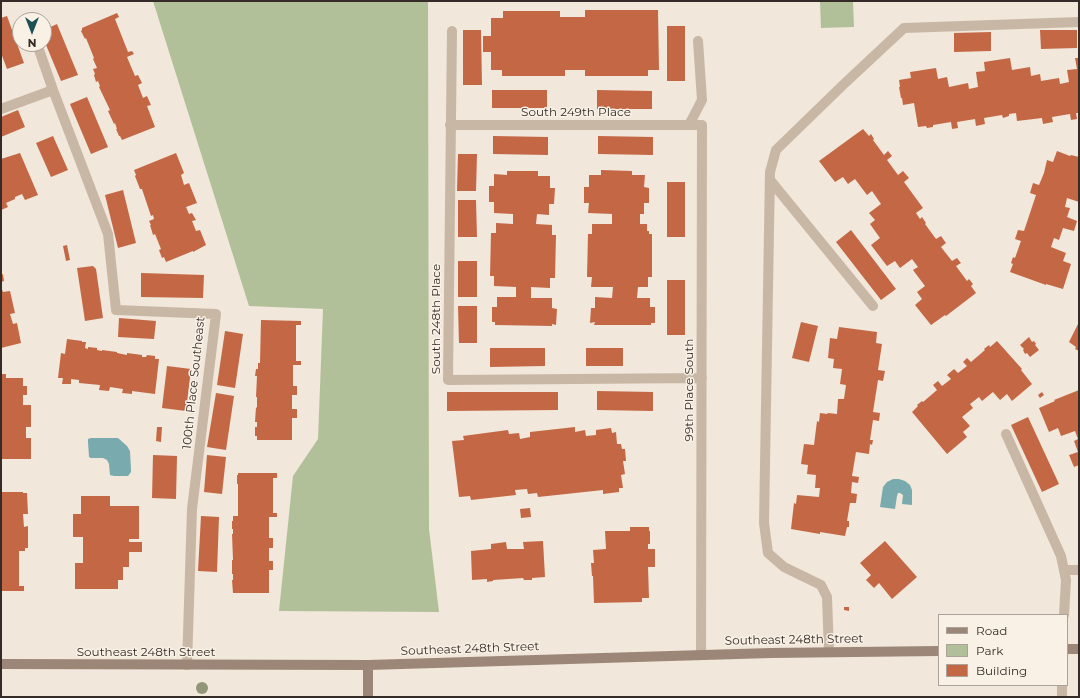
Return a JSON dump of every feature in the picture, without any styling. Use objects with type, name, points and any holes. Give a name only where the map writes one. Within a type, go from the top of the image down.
[{"type":"street","points":[[829,652],[827,597],[821,585],[784,568],[768,553],[764,522],[770,172],[776,150],[904,28],[1079,22]]},
{"type":"street","points":[[450,125],[452,31]]},
{"type":"street","points":[[689,125],[702,100],[698,41]]},
{"type":"street","points":[[1,109],[52,90],[40,52]]},
{"type":"street","name":"100th Place Southeast","points":[[52,90],[108,234],[116,310],[216,314],[192,509],[187,665]]},
{"type":"street","name":"South 249th Place","points":[[450,125],[702,125]]},
{"type":"street","name":"South 248th Place","points":[[450,125],[448,380],[702,378]]},
{"type":"street","name":"99th Place South","points":[[701,655],[702,125]]},
{"type":"street","points":[[770,180],[873,306]]},
{"type":"street","points":[[1006,434],[1061,556],[1066,580],[1064,614]]},
{"type":"street","points":[[1064,570],[1079,570]]},
{"type":"street","points":[[1068,649],[1079,648]]},
{"type":"street","name":"Southeast 248th Street","points":[[1,664],[368,666],[701,655],[938,651]]},
{"type":"street","points":[[368,666],[368,697]]},
{"type":"street","points":[[1062,686],[1062,697]]},
{"type":"green space","points":[[153,1],[428,1],[429,529],[439,612],[279,611],[293,476],[318,439],[323,309],[249,306]]},
{"type":"green space","points":[[853,1],[854,27],[821,28],[820,2]]},
{"type":"water","points":[[118,438],[127,446],[130,451],[131,469],[128,476],[110,475],[107,460],[103,458],[89,457],[88,439]]},
{"type":"water","points":[[893,479],[905,481],[910,485],[912,490],[912,505],[902,504],[903,495],[898,493],[895,509],[880,507],[883,487],[887,482]]},
{"type":"building","points":[[585,10],[658,10],[659,70],[648,70],[648,76],[585,76],[585,70],[565,70],[565,76],[502,76],[502,70],[491,70],[491,52],[483,52],[483,36],[491,36],[491,18],[503,18],[503,11],[560,11],[560,17],[585,17]]},
{"type":"building","points":[[117,13],[119,17],[115,19],[128,52],[132,51],[134,54],[127,57],[135,76],[138,75],[142,83],[138,85],[143,98],[147,96],[151,105],[147,106],[155,127],[122,140],[108,111],[110,110],[99,87],[98,81],[96,82],[93,69],[97,68],[86,38],[85,39],[81,31],[82,28]]},
{"type":"building","points":[[7,16],[12,30],[12,52],[20,52],[24,63],[7,69],[1,53],[1,18]]},
{"type":"building","points":[[57,24],[78,75],[61,81],[49,52],[52,52],[52,26]]},
{"type":"building","points":[[667,26],[685,26],[685,81],[667,81]]},
{"type":"building","points":[[463,30],[481,30],[482,85],[463,85]]},
{"type":"building","points":[[1040,30],[1077,30],[1077,48],[1041,49]]},
{"type":"building","points":[[991,32],[991,51],[954,52],[954,33]]},
{"type":"building","points":[[1010,58],[1012,70],[1030,67],[1031,76],[1040,74],[1041,81],[1059,78],[1060,84],[1069,82],[1067,70],[1077,69],[1075,58],[1079,58],[1079,113],[1076,113],[1077,119],[1071,120],[1070,114],[1052,117],[1053,122],[1043,124],[1042,118],[1017,121],[1016,113],[1009,114],[1009,116],[1003,118],[1002,115],[984,118],[985,124],[976,126],[975,119],[957,122],[958,128],[952,129],[951,122],[933,125],[933,127],[927,128],[926,126],[918,127],[914,103],[903,105],[899,80],[911,78],[910,72],[936,68],[938,79],[947,77],[949,87],[968,83],[969,89],[978,87],[976,72],[985,71],[984,62]]},
{"type":"building","points":[[492,90],[547,90],[547,108],[492,108]]},
{"type":"building","points":[[597,90],[652,91],[652,109],[597,109]]},
{"type":"building","points":[[87,97],[108,147],[91,154],[70,104]]},
{"type":"building","points":[[18,110],[25,127],[1,137],[1,117]]},
{"type":"building","points":[[863,129],[869,136],[871,134],[874,139],[873,140],[884,155],[888,151],[892,156],[887,160],[898,175],[903,171],[909,178],[904,182],[923,208],[916,213],[920,219],[922,217],[926,223],[925,224],[936,239],[941,236],[946,243],[941,247],[952,261],[957,258],[961,263],[956,266],[967,281],[969,279],[973,284],[971,286],[976,293],[946,316],[945,315],[931,325],[915,305],[922,299],[917,292],[925,286],[913,270],[918,267],[912,259],[900,268],[895,261],[887,266],[871,245],[880,238],[870,224],[875,220],[869,213],[881,204],[872,191],[867,195],[855,179],[848,184],[843,177],[835,182],[819,161]]},
{"type":"building","points":[[53,136],[68,170],[51,177],[36,143]]},
{"type":"building","points":[[493,136],[548,137],[548,155],[493,154]]},
{"type":"building","points":[[598,136],[653,137],[653,155],[598,154]]},
{"type":"building","points":[[1057,151],[1070,156],[1079,157],[1079,202],[1067,198],[1065,207],[1070,208],[1067,217],[1077,221],[1074,231],[1063,228],[1059,240],[1054,238],[1051,247],[1066,253],[1063,261],[1071,264],[1063,289],[1046,285],[1010,272],[1013,264],[1011,263],[1013,257],[1015,258],[1021,241],[1015,239],[1018,230],[1024,231],[1036,195],[1030,193],[1033,183],[1039,185],[1047,160],[1053,162]]},
{"type":"building","points":[[20,153],[38,195],[25,200],[22,194],[6,203],[8,207],[1,210],[1,159]]},
{"type":"building","points":[[176,153],[184,173],[181,175],[184,185],[189,183],[197,203],[186,207],[189,214],[192,213],[196,220],[192,221],[196,231],[200,230],[206,245],[193,252],[166,262],[164,257],[162,258],[159,250],[161,249],[155,234],[153,235],[149,221],[154,219],[153,215],[151,216],[134,170]]},
{"type":"building","points":[[458,154],[477,154],[476,191],[457,191]]},
{"type":"building","points":[[601,170],[632,171],[632,175],[645,175],[644,187],[649,188],[649,203],[644,203],[644,214],[640,214],[640,224],[647,224],[647,231],[649,231],[649,234],[652,234],[652,277],[648,277],[648,287],[638,287],[637,298],[650,298],[650,307],[655,307],[655,323],[651,323],[651,325],[594,325],[595,322],[590,323],[591,308],[595,308],[595,297],[612,298],[613,287],[591,287],[592,277],[587,277],[588,234],[592,234],[592,224],[612,224],[612,214],[588,213],[589,203],[584,203],[584,187],[589,187],[589,175],[601,175]]},
{"type":"building","points":[[507,171],[538,171],[538,176],[550,176],[550,188],[555,188],[554,204],[549,204],[549,215],[537,214],[536,224],[552,225],[552,235],[556,235],[555,278],[550,278],[550,288],[531,287],[531,298],[552,298],[552,308],[557,309],[556,325],[495,325],[495,322],[492,322],[492,307],[497,307],[497,297],[516,297],[516,287],[494,286],[494,276],[490,276],[491,233],[496,233],[496,223],[513,224],[513,214],[494,213],[494,202],[489,202],[489,186],[494,186],[494,174],[507,175]]},
{"type":"building","points":[[667,182],[685,182],[685,237],[667,237]]},
{"type":"building","points":[[123,190],[136,243],[118,248],[105,195]]},
{"type":"building","points":[[458,200],[476,200],[477,237],[458,237]]},
{"type":"building","points":[[851,230],[896,289],[881,300],[836,242]]},
{"type":"building","points":[[67,245],[70,260],[66,261],[63,246]]},
{"type":"building","points":[[458,261],[477,261],[477,297],[458,297]]},
{"type":"building","points":[[93,266],[96,269],[103,318],[85,321],[77,268]]},
{"type":"building","points":[[141,273],[204,275],[203,298],[141,297]]},
{"type":"building","points":[[3,274],[4,281],[1,282],[1,275]]},
{"type":"building","points":[[667,280],[685,280],[685,335],[667,335]]},
{"type":"building","points":[[1,287],[3,292],[10,291],[15,313],[10,314],[13,324],[17,323],[21,343],[1,348]]},
{"type":"building","points":[[458,306],[477,306],[477,343],[459,343]]},
{"type":"building","points":[[119,318],[156,321],[154,339],[118,337]]},
{"type":"building","points":[[261,320],[301,321],[301,325],[296,325],[296,361],[301,361],[301,365],[293,365],[293,386],[297,386],[297,395],[292,395],[292,409],[297,409],[297,418],[292,418],[292,440],[257,440],[257,436],[255,436],[255,427],[257,427],[257,422],[255,422],[256,407],[257,408],[257,376],[255,376],[256,369],[258,369],[258,363],[260,363]]},
{"type":"building","points":[[801,322],[818,326],[809,362],[792,358]]},
{"type":"building","points":[[1079,322],[1079,351],[1069,342]]},
{"type":"building","points":[[839,327],[877,332],[876,343],[882,344],[878,370],[885,371],[883,381],[878,380],[873,412],[880,413],[879,421],[873,420],[870,440],[873,440],[872,445],[870,444],[869,454],[856,452],[852,476],[859,477],[858,483],[852,482],[851,493],[857,494],[856,503],[850,503],[847,521],[849,521],[849,527],[847,527],[845,536],[820,532],[820,534],[791,529],[794,503],[796,504],[797,495],[819,497],[820,488],[815,488],[816,475],[807,474],[808,465],[801,464],[804,444],[814,445],[817,421],[819,422],[820,413],[837,414],[838,399],[844,399],[846,385],[840,384],[842,369],[833,368],[834,359],[828,358],[830,338],[837,339]]},
{"type":"building","points":[[225,331],[243,334],[235,388],[217,385]]},
{"type":"building","points":[[1029,337],[1032,342],[1034,341],[1039,350],[1030,357],[1027,353],[1025,354],[1024,349],[1020,345]]},
{"type":"building","points":[[67,339],[86,342],[85,348],[88,349],[88,347],[97,348],[97,350],[117,352],[127,355],[127,353],[142,355],[142,357],[146,357],[147,355],[155,356],[155,359],[159,359],[155,394],[132,391],[132,394],[122,393],[123,389],[110,387],[109,391],[99,390],[100,385],[79,383],[79,380],[71,379],[71,384],[62,384],[63,378],[58,378],[61,353],[65,354]]},
{"type":"building","points":[[997,341],[1022,369],[1021,370],[1032,384],[1012,401],[1007,394],[1000,400],[993,392],[982,401],[979,397],[970,404],[973,408],[962,417],[970,426],[963,432],[967,437],[947,454],[912,412],[918,406],[917,405],[937,390],[933,385],[938,381],[942,386],[951,379],[947,375],[954,369],[958,373],[967,366],[963,362],[967,358],[971,362],[985,350],[984,349],[989,345],[990,347]]},
{"type":"building","points":[[490,348],[545,348],[545,366],[490,367]]},
{"type":"building","points":[[586,348],[623,348],[623,366],[586,366]]},
{"type":"building","points":[[167,366],[191,369],[186,411],[162,408]]},
{"type":"building","points":[[1,374],[6,374],[6,378],[23,378],[23,386],[27,386],[27,395],[23,395],[23,405],[31,405],[31,427],[26,427],[26,438],[31,438],[31,459],[1,459]]},
{"type":"building","points":[[1079,390],[1079,465],[1074,467],[1069,455],[1078,452],[1074,441],[1078,439],[1075,431],[1061,436],[1058,428],[1049,432],[1039,408]]},
{"type":"building","points":[[597,391],[653,392],[653,411],[597,410]]},
{"type":"building","points":[[447,392],[558,392],[558,410],[447,411]]},
{"type":"building","points":[[1042,392],[1044,395],[1040,398],[1038,395]]},
{"type":"building","points":[[216,393],[234,396],[226,450],[207,447]]},
{"type":"building","points":[[1028,417],[1059,484],[1042,492],[1011,425]]},
{"type":"building","points":[[157,427],[162,427],[161,442],[156,441]]},
{"type":"building","points":[[575,427],[575,432],[585,430],[586,436],[596,435],[596,430],[611,428],[612,433],[616,432],[617,444],[621,444],[622,449],[625,449],[626,461],[623,461],[625,474],[621,475],[623,488],[619,488],[619,492],[603,494],[603,490],[538,497],[537,493],[528,494],[527,489],[515,490],[516,495],[471,500],[470,496],[459,497],[452,441],[464,440],[463,436],[508,430],[509,434],[519,433],[520,439],[530,437],[530,432]]},
{"type":"building","points":[[153,455],[177,456],[176,499],[152,498]]},
{"type":"building","points":[[207,455],[226,457],[222,494],[204,492]]},
{"type":"building","points":[[238,473],[277,473],[277,478],[273,478],[273,513],[277,513],[277,517],[269,517],[269,538],[273,538],[273,548],[269,548],[269,561],[273,561],[273,570],[269,570],[269,593],[233,593],[232,521],[233,516],[238,516]]},
{"type":"building","points":[[1,492],[27,493],[28,514],[23,514],[24,527],[28,526],[28,548],[25,548],[25,551],[19,551],[19,586],[24,586],[24,591],[1,591]]},
{"type":"building","points":[[81,496],[110,496],[110,506],[139,506],[139,539],[129,539],[129,542],[142,542],[142,552],[129,552],[129,567],[123,567],[123,580],[118,580],[118,589],[75,589],[75,563],[83,563],[83,537],[73,537],[73,514],[81,514]]},
{"type":"building","points":[[530,508],[531,517],[521,518],[520,509]]},
{"type":"building","points":[[201,516],[219,517],[217,572],[198,571]]},
{"type":"building","points":[[630,527],[649,527],[650,544],[648,544],[648,549],[655,549],[655,567],[648,567],[649,598],[642,598],[642,602],[594,603],[591,563],[594,563],[593,550],[606,549],[605,531],[630,531]]},
{"type":"building","points":[[543,541],[545,577],[532,578],[532,580],[524,580],[523,578],[493,580],[487,582],[487,579],[472,580],[471,551],[491,549],[491,544],[506,542],[507,549],[524,549],[523,542]]},
{"type":"building","points":[[885,541],[917,577],[892,599],[879,583],[874,588],[866,580],[871,575],[860,563]]},
{"type":"building","points":[[844,607],[849,607],[849,611],[844,610]]}]
